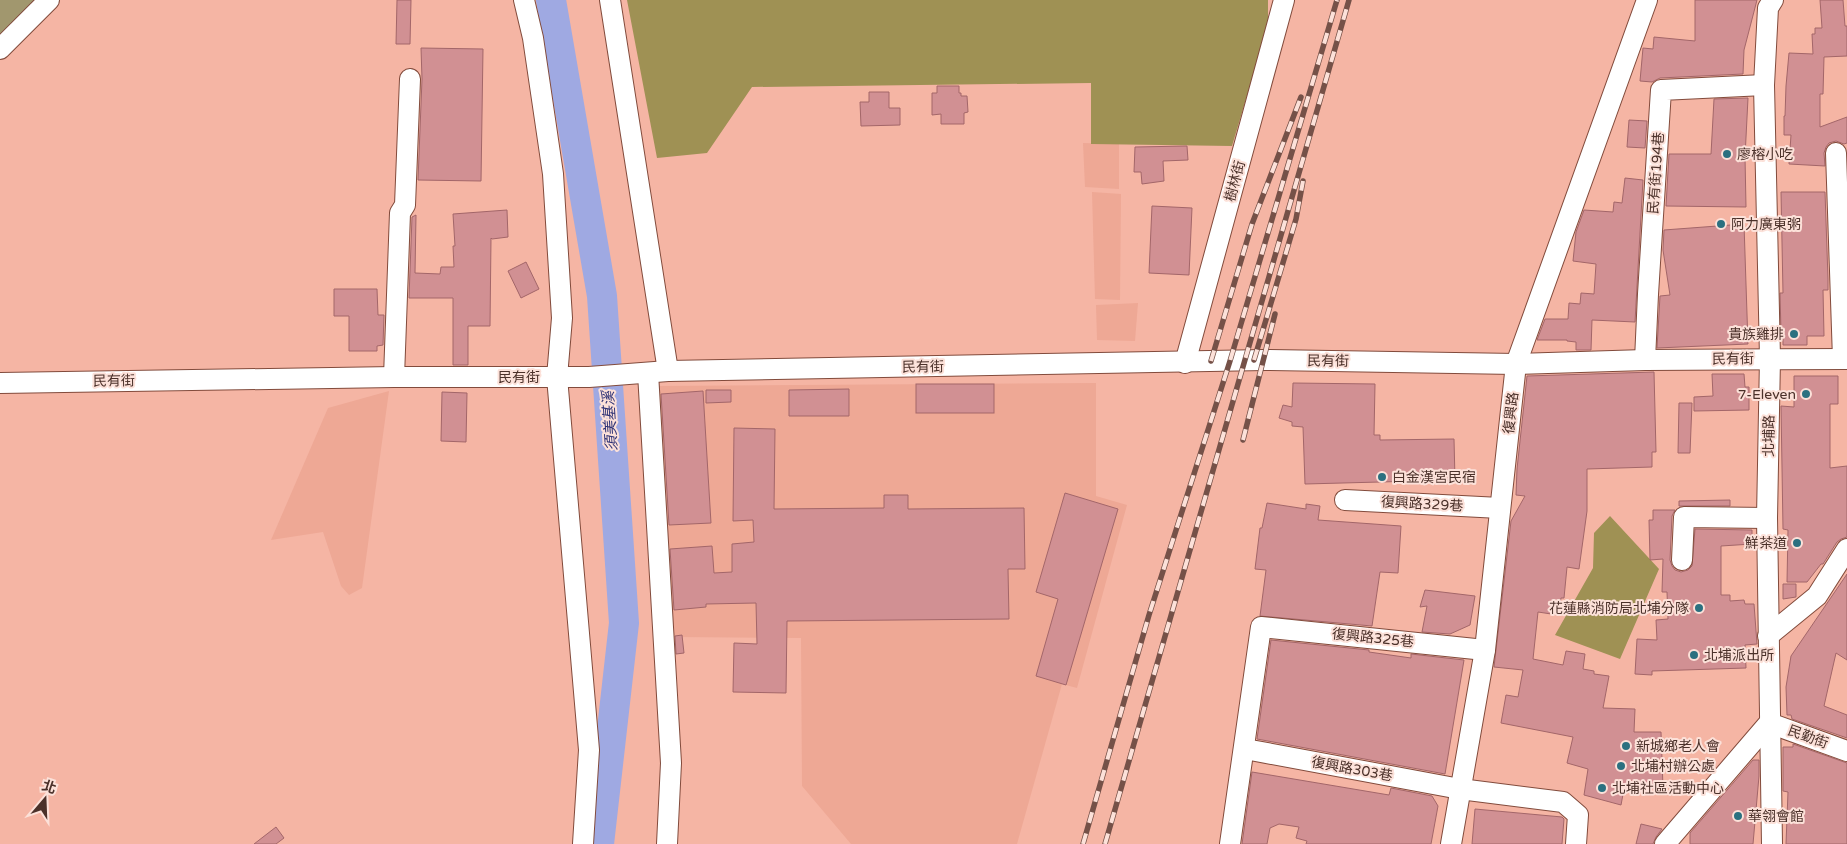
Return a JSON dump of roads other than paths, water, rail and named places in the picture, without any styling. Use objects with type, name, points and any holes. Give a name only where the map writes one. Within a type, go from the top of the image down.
[{"type":"street","points":[[0,49],[49,0]]},
{"type":"street","points":[[524,0],[533,38],[553,174],[562,318],[557,377],[589,750],[583,844]]},
{"type":"street","points":[[610,0],[668,371]]},
{"type":"street","name":"樹林街","points":[[1185,362],[1284,0]]},
{"type":"street","name":"復興路","points":[[1451,844],[1485,650],[1516,364],[1647,0]]},
{"type":"street","name":"北埔路","points":[[1769,3],[1764,85],[1770,358],[1767,518],[1772,844]]},
{"type":"street","points":[[394,377],[400,213],[405,206],[410,79]]},
{"type":"street","name":"民有街194巷","points":[[1646,360],[1648,294],[1661,90],[1764,85]]},
{"type":"street","points":[[1836,153],[1845,359]]},
{"type":"street","name":"民有街","points":[[0,383],[394,377],[589,377],[668,371],[1281,360],[1516,364],[1770,358],[1845,359]]},
{"type":"street","points":[[648,373],[671,763],[667,844]]},
{"type":"street","name":"復興路329巷","points":[[1345,500],[1500,508]]},
{"type":"street","points":[[1682,560],[1684,517],[1767,518]]},
{"type":"street","points":[[1768,636],[1817,596],[1847,549]]},
{"type":"street","name":"復興路325巷","points":[[1244,749],[1261,627],[1485,650]]},
{"type":"street","points":[[1665,844],[1769,722]]},
{"type":"street","name":"民勤街","points":[[1769,722],[1847,751]]},
{"type":"street","points":[[1230,844],[1244,749]]},
{"type":"street","name":"復興路303巷","points":[[1244,749],[1460,789],[1563,802],[1578,815],[1576,844]]},
{"type":"waterway","name":"須美基溪","points":[[551,0],[602,296],[624,623],[599,844]]},
{"type":"railway","points":[[1083,844],[1149,615],[1230,361],[1337,0]]},
{"type":"railway","points":[[1105,844],[1349,0]]},
{"type":"railway","points":[[1211,361],[1252,224],[1301,97]]},
{"type":"railway","points":[[1254,360],[1296,219],[1303,181]]},
{"type":"railway","points":[[1243,440],[1275,314]]},
{"type":"place","name":"廖榕小吃","points":[[1727,154]]},
{"type":"place","name":"阿力廣東粥","points":[[1721,224]]},
{"type":"place","name":"貴族雞排","points":[[1794,334]]},
{"type":"place","name":"7-Eleven","points":[[1806,394]]},
{"type":"place","name":"白金漢宮民宿","points":[[1382,477]]},
{"type":"place","name":"鮮茶道","points":[[1797,543]]},
{"type":"place","name":"花蓮縣消防局北埔分隊","points":[[1699,608]]},
{"type":"place","name":"北埔派出所","points":[[1694,655]]},
{"type":"place","name":"新城鄉老人會","points":[[1626,746]]},
{"type":"place","name":"北埔村辦公處","points":[[1621,766]]},
{"type":"place","name":"北埔社區活動中心","points":[[1602,788]]},
{"type":"place","name":"華翎會館","points":[[1738,816]]}]
